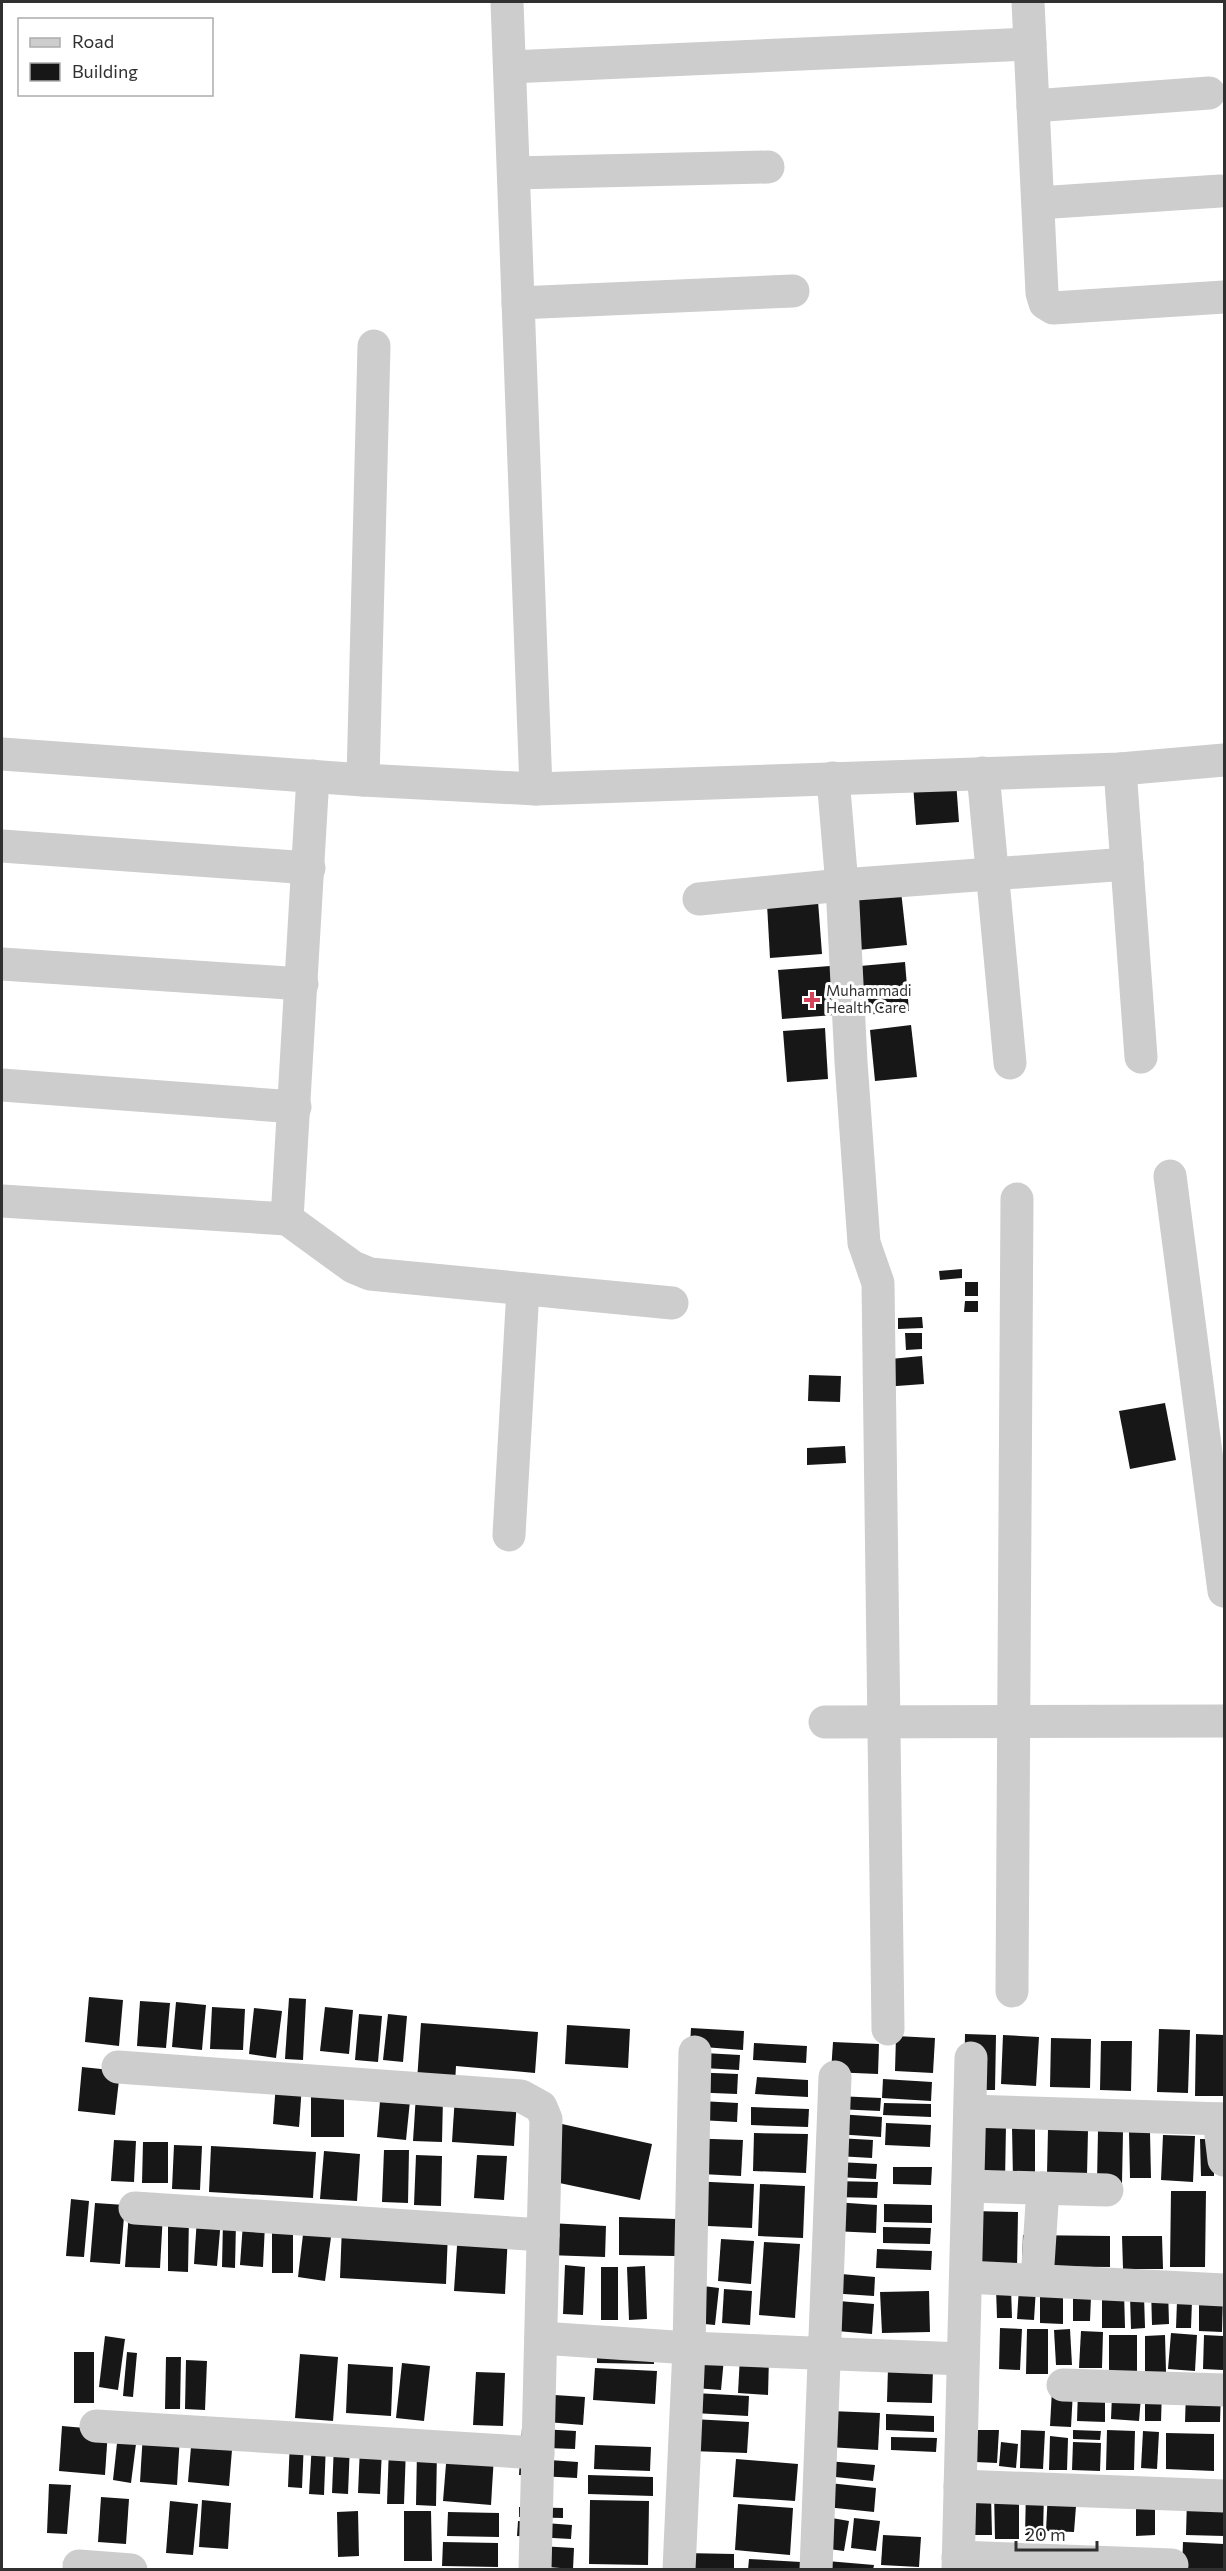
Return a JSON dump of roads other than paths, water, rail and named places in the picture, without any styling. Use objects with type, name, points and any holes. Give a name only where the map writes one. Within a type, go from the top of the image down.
[{"type":"street","points":[[507,2],[536,789]]},
{"type":"street","points":[[1028,2],[1042,293],[1045,303],[1053,308],[1224,297]]},
{"type":"street","points":[[510,67],[1030,44]]},
{"type":"street","points":[[1033,106],[1209,93]]},
{"type":"street","points":[[514,173],[768,167]]},
{"type":"street","points":[[1038,203],[1220,191]]},
{"type":"street","points":[[518,303],[793,291]]},
{"type":"street","points":[[363,780],[374,346]]},
{"type":"street","points":[[2,754],[363,780],[536,789],[1120,769],[1224,760]]},
{"type":"street","points":[[1120,769],[1141,1057]]},
{"type":"street","points":[[983,773],[1010,1063]]},
{"type":"street","points":[[287,1219],[313,776]]},
{"type":"street","points":[[833,778],[842,885],[851,1062],[864,1243],[878,1283],[888,2029]]},
{"type":"street","points":[[2,846],[309,868]]},
{"type":"street","points":[[699,899],[842,885],[1127,864]]},
{"type":"street","points":[[2,964],[302,984]]},
{"type":"street","points":[[2,1085],[295,1107]]},
{"type":"street","points":[[1170,1176],[1224,1591]]},
{"type":"street","points":[[1012,1990],[1017,1198]]},
{"type":"street","points":[[2,1201],[287,1219],[353,1267],[370,1274],[672,1303]]},
{"type":"street","points":[[509,1535],[523,1289]]},
{"type":"street","points":[[825,1722],[1224,1721]]},
{"type":"street","points":[[679,2570],[689,2348],[695,2052]]},
{"type":"street","points":[[971,2058],[958,2563],[1172,2565]]},
{"type":"street","points":[[118,2067],[521,2096],[533,2100],[542,2107],[546,2119],[536,2570]]},
{"type":"street","points":[[816,2570],[835,2077]]},
{"type":"street","points":[[970,2111],[1222,2119],[1224,2160]]},
{"type":"street","points":[[968,2186],[1107,2190]]},
{"type":"street","points":[[1037,2280],[1043,2188]]},
{"type":"street","points":[[135,2208],[543,2235]]},
{"type":"street","points":[[966,2277],[1224,2290]]},
{"type":"street","points":[[541,2338],[689,2348],[963,2359]]},
{"type":"street","points":[[1063,2385],[1224,2390]]},
{"type":"street","points":[[96,2426],[538,2453]]},
{"type":"street","points":[[960,2486],[1224,2496]]},
{"type":"street","points":[[79,2566],[130,2570]]},
{"type":"place","name":"Muhammadi Health Care","points":[[812,1000]]}]
